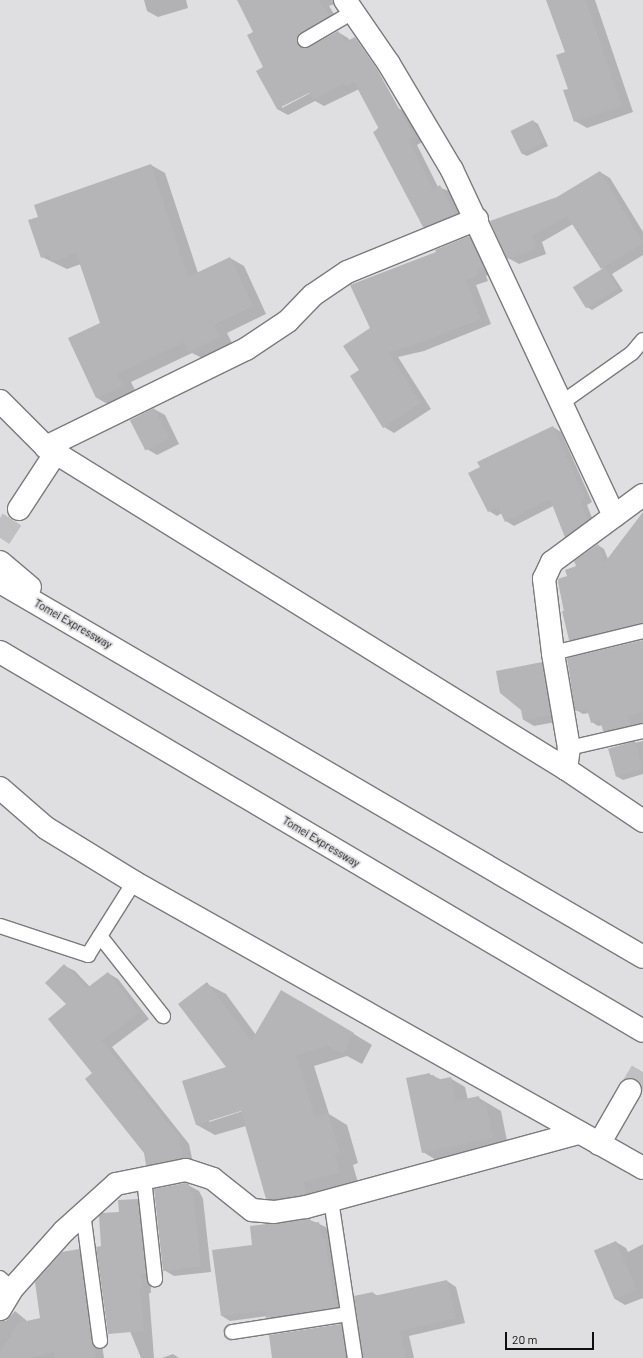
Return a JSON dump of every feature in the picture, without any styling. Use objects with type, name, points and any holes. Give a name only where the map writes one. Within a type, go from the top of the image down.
[{"type":"main road","points":[[349,6],[389,64],[452,170],[477,219],[560,404],[614,516]]},
{"type":"main road","points":[[19,509],[51,451],[246,349],[288,321],[313,295],[347,272],[477,219]]},
{"type":"main road","points":[[0,401],[51,451],[568,758],[643,822]]},
{"type":"main road","points":[[568,758],[544,579],[552,562],[643,495]]},
{"type":"main road","points":[[0,562],[73,623]]},
{"type":"main road","name":"Tomei Expressway","points":[[0,582],[73,623],[643,957]]},
{"type":"main road","name":"Tomei Expressway","points":[[0,652],[643,1031]]},
{"type":"main road","points":[[0,788],[46,828],[134,882],[643,1168]]},
{"type":"main road","points":[[599,1144],[630,1090]]},
{"type":"main road","points":[[0,1309],[6,1284],[116,1184],[186,1170],[213,1179],[252,1210],[274,1212],[331,1200],[579,1133]]},
{"type":"lane","points":[[305,40],[349,6]]},
{"type":"lane","points":[[560,404],[632,353],[643,340]]},
{"type":"lane","points":[[553,653],[643,631]]},
{"type":"lane","points":[[568,758],[643,730]]},
{"type":"lane","points":[[0,926],[88,955],[134,882]]},
{"type":"lane","points":[[100,936],[163,1016]]},
{"type":"lane","points":[[144,1179],[155,1279]]},
{"type":"lane","points":[[331,1200],[356,1358]]},
{"type":"lane","points":[[83,1213],[100,1341]]},
{"type":"lane","points":[[232,1332],[348,1314]]},
{"type":"building","points":[[237,0],[319,0],[329,16],[300,33],[297,40],[298,45],[301,48],[309,47],[338,31],[345,42],[355,37],[377,69],[414,136],[408,139],[433,189],[440,185],[455,214],[423,227],[373,132],[379,129],[354,82],[346,86],[344,83],[313,100],[309,93],[277,109],[256,71],[263,67],[247,35],[253,32]]},
{"type":"building","points":[[546,0],[586,0],[622,106],[574,122],[563,90],[568,89],[556,55],[565,52]]},
{"type":"building","points":[[533,120],[544,142],[521,153],[511,131]]},
{"type":"building","points":[[151,164],[188,277],[230,257],[253,306],[214,325],[220,337],[189,352],[184,342],[117,374],[123,386],[96,398],[68,338],[100,323],[76,253],[52,262],[49,255],[41,258],[28,220],[38,217],[34,205]]},
{"type":"building","points":[[600,171],[643,243],[601,269],[567,216],[532,236],[536,249],[507,259],[490,221],[557,197]]},
{"type":"building","points":[[469,236],[484,267],[477,270],[479,275],[466,280],[481,319],[413,345],[388,352],[421,403],[383,428],[350,376],[359,370],[343,346],[370,328],[350,285],[436,252],[435,250]]},
{"type":"building","points":[[605,267],[618,288],[586,308],[573,287]]},
{"type":"building","points":[[154,408],[169,438],[145,451],[130,420]]},
{"type":"building","points":[[553,426],[585,498],[580,500],[588,520],[565,537],[550,499],[505,522],[498,507],[488,512],[468,473],[480,467],[477,462]]},
{"type":"building","points":[[643,512],[643,623],[569,640],[562,611],[564,611],[558,579],[567,576],[565,570],[576,566],[574,561],[598,544],[605,562]]},
{"type":"building","points":[[643,640],[643,712],[628,716],[631,725],[603,731],[600,720],[591,723],[587,709],[575,711],[567,658]]},
{"type":"building","points":[[542,662],[551,715],[523,720],[521,710],[500,693],[496,671]]},
{"type":"building","points":[[635,741],[643,769],[616,777],[608,749]]},
{"type":"building","points":[[64,964],[87,988],[108,972],[139,1012],[102,1041],[179,1137],[183,1158],[146,1165],[144,1153],[85,1079],[92,1073],[48,1019],[66,1004],[45,983]]},
{"type":"building","points":[[207,982],[251,1041],[281,990],[354,1033],[343,1054],[327,1046],[296,1055],[315,1117],[328,1113],[340,1153],[335,1154],[340,1172],[304,1182],[306,1194],[266,1199],[241,1111],[196,1125],[182,1081],[226,1067],[178,1004]]},
{"type":"building","points":[[430,1073],[430,1076],[434,1075],[436,1080],[451,1077],[456,1101],[479,1096],[480,1103],[486,1102],[493,1138],[422,1153],[406,1078]]},
{"type":"building","points":[[185,1183],[189,1184],[190,1192],[193,1192],[201,1266],[163,1271],[154,1189]]},
{"type":"building","points":[[138,1199],[146,1273],[141,1273],[142,1288],[140,1288],[144,1331],[108,1334],[96,1247],[101,1246],[99,1216],[102,1213],[119,1212],[118,1200]]},
{"type":"building","points":[[310,1219],[311,1223],[319,1222],[322,1238],[325,1238],[334,1301],[338,1300],[339,1307],[266,1318],[265,1311],[221,1316],[212,1250],[252,1245],[250,1226]]},
{"type":"building","points":[[616,1241],[637,1290],[615,1299],[594,1250]]},
{"type":"building","points":[[79,1249],[96,1358],[55,1358],[54,1352],[29,1358],[0,1358],[0,1352],[18,1323],[40,1318],[35,1282],[62,1252]]},
{"type":"building","points":[[447,1280],[456,1318],[400,1331],[406,1358],[363,1358],[354,1296],[373,1292],[374,1296]]},
{"type":"building","points":[[341,1324],[346,1358],[272,1358],[269,1335]]},
{"type":"tunnel","points":[[0,538],[19,509]]},
{"type":"tunnel","points":[[630,1090],[643,1068]]}]
